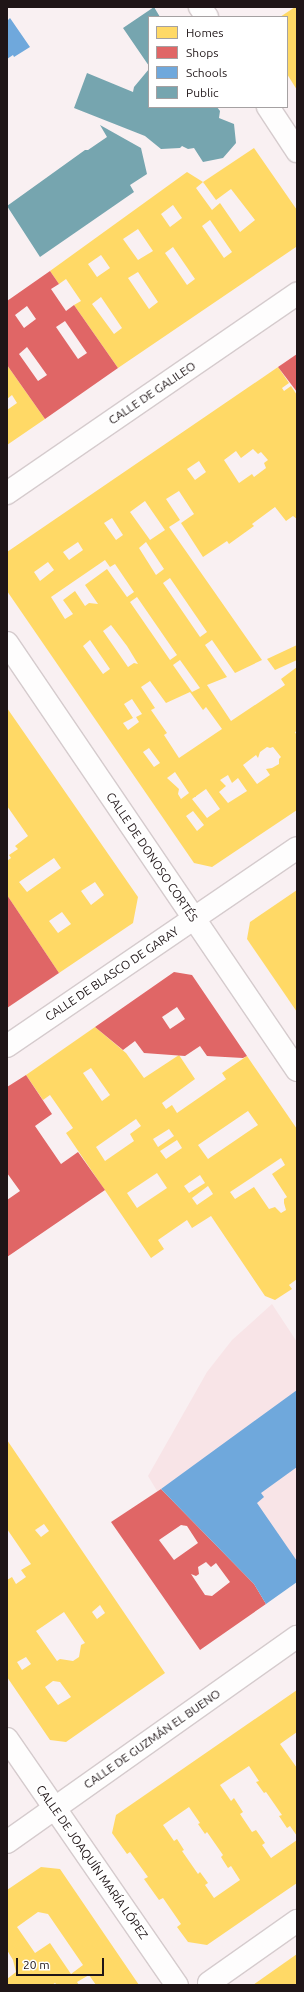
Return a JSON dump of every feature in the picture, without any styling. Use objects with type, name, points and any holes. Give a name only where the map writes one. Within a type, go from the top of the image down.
[{"type":"street","points":[[200,7],[206,16]]},
{"type":"street","points":[[269,108],[297,151]]},
{"type":"street","name":"CALLE DE GALILEO","points":[[7,493],[297,294]]},
{"type":"street","name":"CALLE DE DONOSO CORTÉS","points":[[7,643],[297,1070]]},
{"type":"street","name":"CALLE DE BLASCO DE GARAY","points":[[7,1046],[297,848]]},
{"type":"street","name":"CALLE DE GUZMÁN EL BUENO","points":[[7,1842],[297,1637]]},
{"type":"street","name":"CALLE DE JOAQUÍN MARÍA LÓPEZ","points":[[7,1739],[177,1985]]},
{"type":"street","points":[[209,1983],[297,1922]]},
{"type":"shaded area","points":[[272,1304],[297,1342],[297,1582],[254,1584],[161,1489],[157,1491],[148,1476],[207,1372],[232,1340]]},
{"type":"building: Homes","points":[[297,7],[297,90],[288,76],[288,16],[282,16]]},
{"type":"building: Homes","points":[[254,148],[297,210],[296,247],[118,368],[74,305],[81,301],[66,279],[59,284],[50,271],[187,172],[203,182]],"holes":[[[203,182],[216,200],[231,189],[255,220],[240,232],[220,203],[212,210],[196,188]],[[173,205],[182,218],[170,227],[161,214]],[[210,220],[232,252],[224,258],[202,226]],[[138,229],[153,251],[138,260],[123,239]],[[173,247],[195,279],[187,285],[165,253]],[[101,255],[110,268],[97,277],[88,264]],[[138,272],[158,302],[149,309],[128,278]],[[101,297],[122,328],[114,334],[92,304]]]},
{"type":"building: Homes","points":[[7,365],[45,419],[7,445],[7,410],[17,403],[12,395],[7,399]]},
{"type":"building: Homes","points":[[278,367],[289,383],[282,388],[284,391],[291,386],[297,395],[297,519],[293,516],[286,521],[275,507],[252,524],[254,526],[229,544],[227,541],[203,557],[181,523],[194,514],[179,491],[166,499],[180,520],[169,527],[262,660],[235,673],[212,640],[205,645],[227,677],[207,685],[231,721],[285,685],[281,679],[297,667],[297,731],[295,732],[297,736],[297,810],[212,867],[194,863],[7,591],[7,552]],"holes":[[[253,449],[258,454],[261,452],[268,460],[264,463],[266,468],[254,477],[252,474],[239,483],[224,460],[236,451],[241,458]],[[199,461],[206,472],[195,480],[187,469]],[[145,501],[165,530],[150,540],[130,512]],[[112,518],[123,535],[116,540],[104,523]],[[78,542],[83,550],[69,560],[63,552]],[[146,542],[164,569],[156,575],[139,548]],[[105,560],[110,567],[115,564],[134,592],[127,597],[107,569],[85,585],[98,604],[89,603],[85,606],[75,591],[63,600],[73,614],[65,619],[51,597]],[[48,562],[54,570],[40,581],[34,572]],[[170,578],[207,632],[200,637],[163,583]],[[137,597],[177,655],[170,660],[130,602]],[[111,625],[127,646],[138,664],[134,663],[128,667],[103,631]],[[90,640],[110,669],[103,674],[83,646]],[[180,660],[200,688],[192,692],[173,665]],[[150,681],[166,703],[190,692],[203,710],[206,707],[222,729],[179,758],[164,735],[167,733],[151,710],[155,708],[141,687]],[[132,699],[142,714],[136,717],[139,722],[128,730],[123,723],[133,718],[124,704]],[[267,747],[273,747],[281,757],[279,759],[279,764],[272,768],[266,769],[270,775],[257,784],[243,765],[256,755],[258,758],[260,752]],[[149,748],[160,763],[154,767],[143,752]],[[175,772],[189,793],[181,799],[178,794],[179,789],[167,778]],[[228,775],[232,783],[238,778],[247,791],[228,803],[219,792],[226,786],[220,780]],[[206,789],[220,809],[207,818],[192,799]],[[193,811],[204,825],[197,831],[186,816]]]},
{"type":"building: Homes","points":[[297,645],[297,660],[275,670],[267,659]]},
{"type":"building: Homes","points":[[7,708],[138,897],[133,923],[59,973],[7,895],[7,861],[11,858],[9,855],[18,849],[15,846],[28,836],[7,806]],"holes":[[[54,858],[61,868],[27,892],[19,882]],[[95,882],[104,895],[91,905],[81,891]],[[62,912],[71,924],[58,933],[49,921]]]},
{"type":"building: Homes","points":[[297,890],[297,1012],[247,939],[250,922]]},
{"type":"building: Homes","points":[[95,1027],[126,1053],[144,1078],[179,1055],[195,1079],[162,1103],[166,1109],[172,1105],[177,1113],[226,1079],[222,1073],[247,1056],[297,1129],[297,1279],[289,1285],[292,1289],[275,1300],[265,1296],[211,1216],[192,1228],[187,1220],[158,1240],[164,1249],[151,1258],[66,1133],[73,1128],[50,1095],[43,1100],[26,1075]],"holes":[[[91,1068],[110,1095],[102,1101],[83,1073]],[[248,1111],[258,1125],[208,1159],[198,1145]],[[136,1119],[141,1126],[130,1134],[134,1141],[105,1161],[96,1147]],[[169,1129],[174,1136],[158,1147],[153,1139]],[[177,1140],[182,1148],[166,1159],[160,1151]],[[281,1158],[285,1165],[272,1174],[287,1197],[284,1199],[286,1210],[281,1213],[275,1207],[269,1209],[254,1187],[235,1199],[230,1192]],[[157,1173],[167,1188],[137,1208],[127,1193]],[[200,1175],[205,1183],[189,1193],[184,1186]],[[208,1186],[213,1194],[197,1205],[192,1198]]]},
{"type":"building: Homes","points":[[7,1440],[165,1673],[66,1742],[50,1740],[7,1677],[7,1580],[12,1577],[16,1584],[26,1577],[21,1570],[31,1564],[7,1529]],"holes":[[[44,1524],[49,1531],[41,1537],[35,1530]],[[100,1605],[105,1613],[97,1619],[92,1612]],[[64,1612],[85,1643],[81,1645],[79,1657],[73,1661],[60,1659],[57,1661],[36,1631]],[[26,1657],[31,1664],[22,1670],[17,1662]],[[53,1681],[60,1682],[71,1697],[58,1705],[45,1687]]]},
{"type":"building: Homes","points":[[297,1690],[297,1732],[280,1744],[297,1768],[297,1836],[290,1826],[287,1828],[279,1816],[282,1815],[266,1792],[264,1793],[256,1782],[259,1781],[249,1766],[220,1785],[231,1801],[234,1798],[243,1812],[240,1814],[252,1832],[256,1830],[265,1843],[262,1845],[271,1858],[297,1840],[297,1883],[207,1945],[188,1942],[177,1927],[181,1924],[163,1898],[159,1900],[144,1879],[148,1877],[130,1852],[127,1854],[112,1833],[116,1815]],"holes":[[[189,1807],[200,1823],[198,1824],[205,1834],[207,1832],[223,1855],[221,1857],[228,1868],[231,1866],[240,1880],[214,1898],[205,1885],[208,1883],[200,1872],[198,1874],[182,1851],[184,1850],[177,1839],[174,1841],[163,1825]]]},
{"type":"building: Homes","points":[[41,1867],[60,1869],[139,1985],[96,1985],[89,1975],[77,1982],[79,1985],[57,1985],[55,1983],[52,1985],[7,1985],[7,1979],[16,1972],[13,1960],[7,1950],[7,1890]],"holes":[[[38,1912],[48,1914],[83,1965],[71,1974],[50,1943],[35,1953],[17,1927]]]},
{"type":"building: Homes","points":[[297,1954],[297,1985],[253,1985]]},
{"type":"building: Shops","points":[[50,271],[59,284],[51,289],[66,311],[74,305],[118,368],[45,419],[7,365],[7,301]],"holes":[[[27,306],[36,319],[24,328],[15,315]],[[65,321],[87,353],[78,359],[56,327]],[[27,347],[47,375],[38,381],[19,354]]]},
{"type":"building: Shops","points":[[297,354],[297,392],[278,367]]},
{"type":"building: Shops","points":[[7,895],[59,973],[7,1008]]},
{"type":"building: Shops","points":[[174,972],[192,975],[247,1056],[243,1058],[207,1056],[200,1046],[185,1056],[144,1053],[135,1041],[123,1050],[95,1027]],"holes":[[[177,1007],[185,1019],[170,1029],[162,1017]]]},
{"type":"building: Shops","points":[[26,1075],[52,1114],[35,1126],[61,1164],[78,1152],[105,1190],[7,1257],[7,1200],[20,1191],[7,1173],[7,1087]]},
{"type":"building: Shops","points":[[161,1489],[254,1584],[266,1604],[200,1650],[111,1522]],"holes":[[[181,1525],[187,1526],[198,1543],[174,1560],[159,1540]],[[206,1562],[211,1567],[216,1563],[230,1582],[212,1596],[205,1595],[191,1574],[196,1576],[199,1574],[198,1567]]]},
{"type":"building: Schools","points":[[10,18],[30,47],[14,57],[13,55],[7,59],[7,21]]},
{"type":"building: Schools","points":[[297,1390],[297,1467],[261,1493],[264,1497],[257,1503],[297,1561],[297,1582],[266,1604],[254,1584],[161,1489]]},
{"type":"building: Public","points":[[154,7],[159,16],[148,16],[148,65],[123,28]]},
{"type":"building: Public","points":[[148,70],[148,108],[218,108],[220,111],[219,118],[234,124],[236,143],[223,158],[203,162],[194,148],[188,149],[182,146],[180,148],[161,149],[145,136],[74,108],[87,73],[133,92],[134,87]]},
{"type":"building: Public","points":[[100,125],[141,148],[147,174],[130,185],[134,192],[40,257],[7,206],[85,150],[88,150],[107,137]]}]
